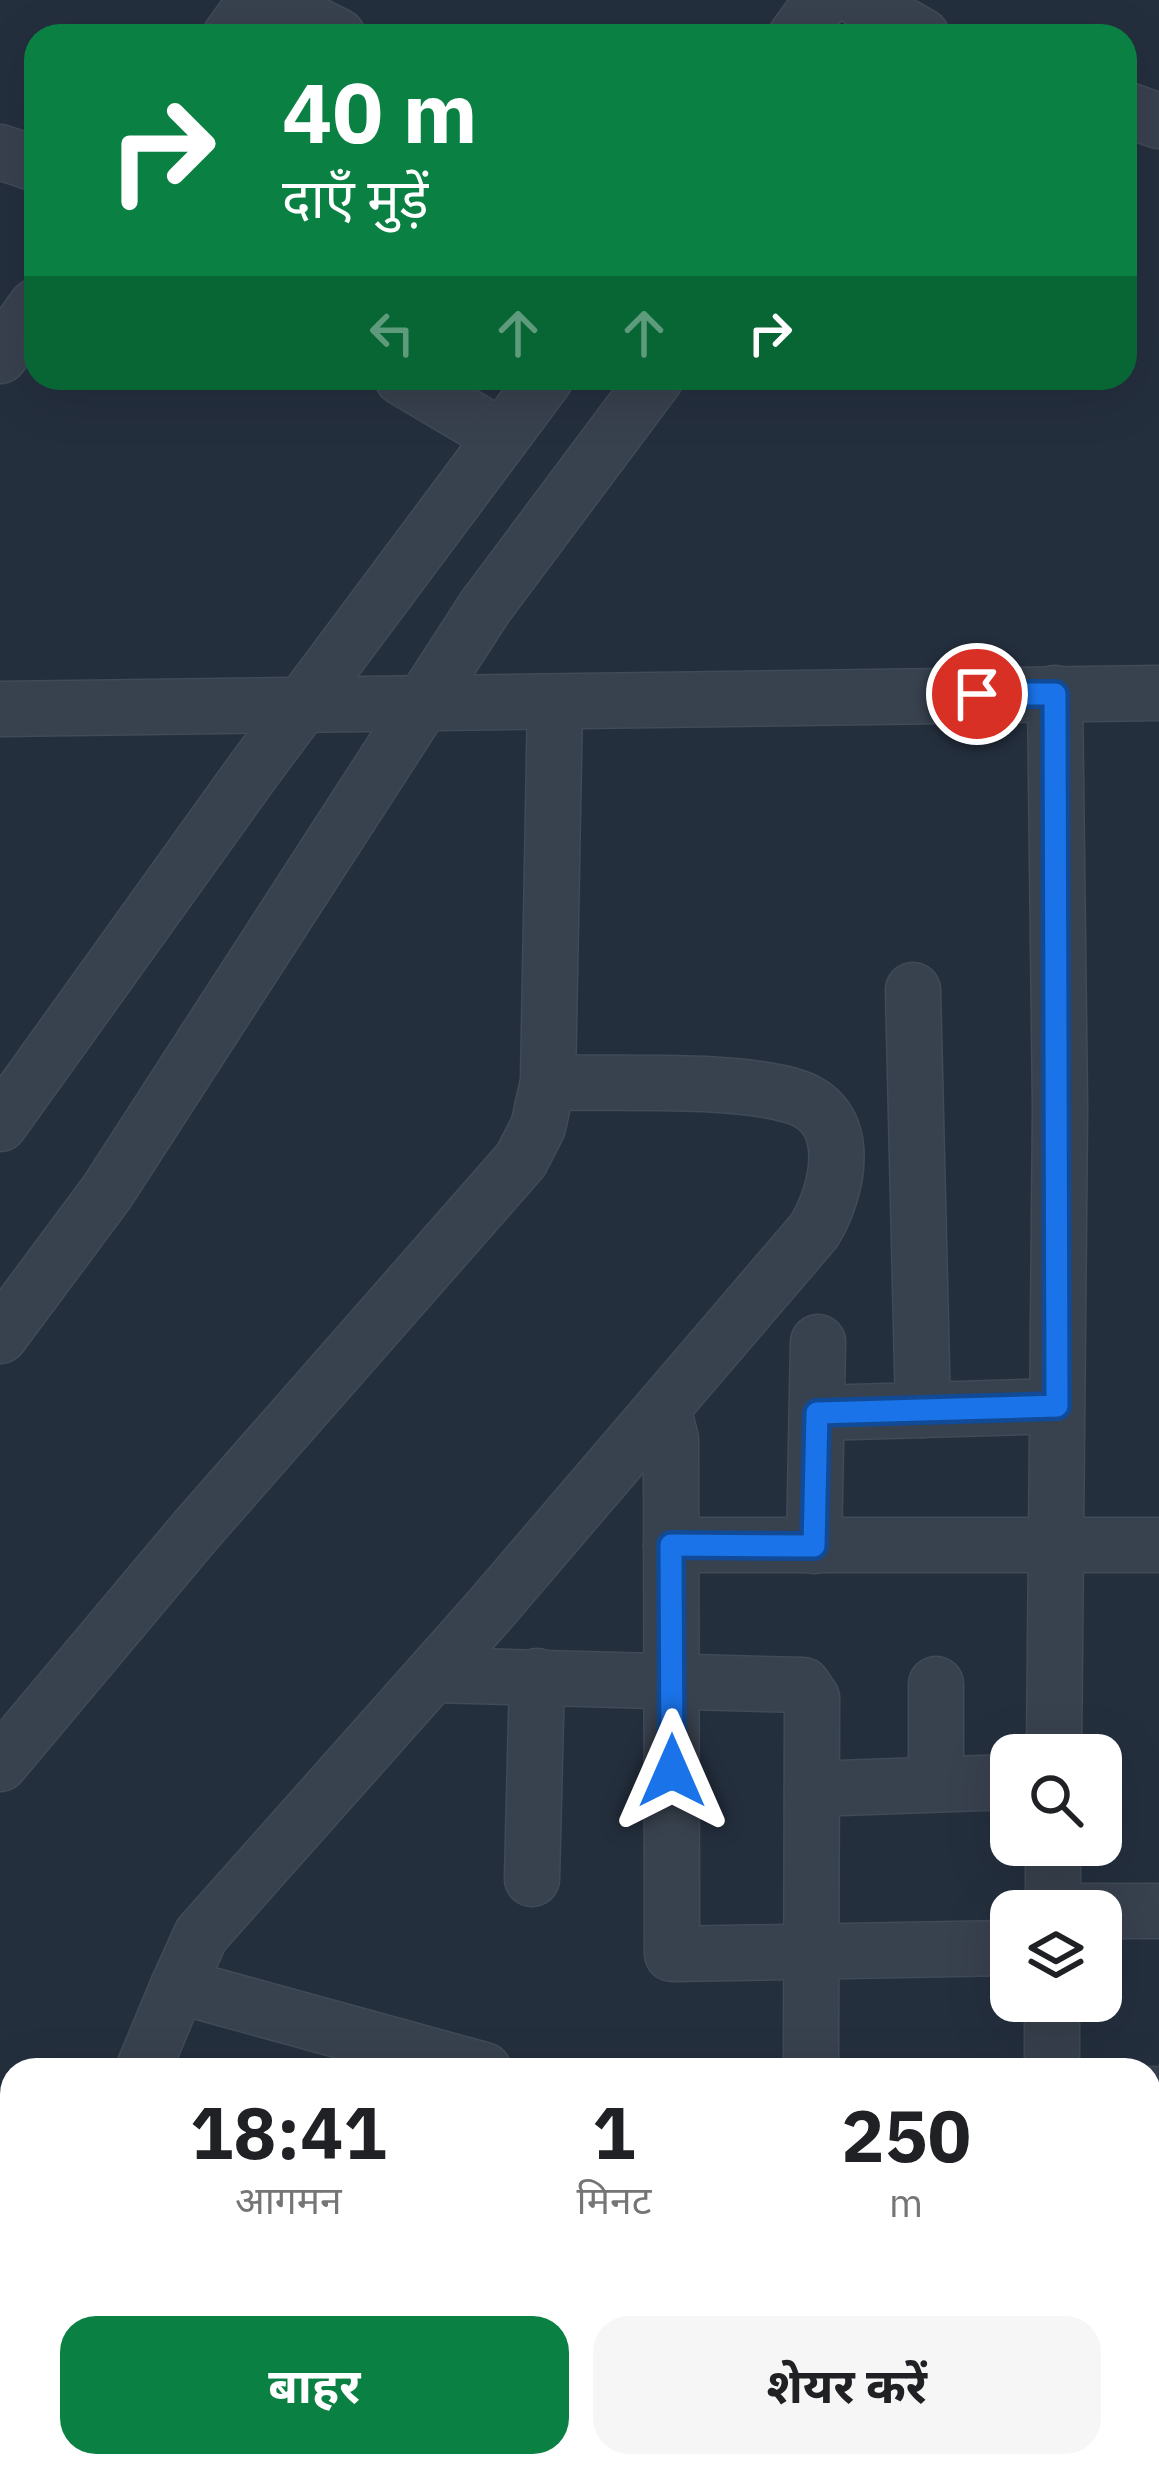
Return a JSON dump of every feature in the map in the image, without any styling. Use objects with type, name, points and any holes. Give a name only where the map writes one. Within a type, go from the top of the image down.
[{"type":"street","points":[[267,0],[314,24]]},
{"type":"street","points":[[860,0],[916,24]]},
{"type":"street","points":[[0,356],[24,323]]},
{"type":"street","points":[[422,390],[502,437]]},
{"type":"street","points":[[0,1124],[536,390]]},
{"type":"street","points":[[0,1336],[106,1192],[485,607],[647,390]]},
{"type":"street","points":[[0,709],[1159,693]]},
{"type":"street","points":[[1054,1734],[1055,694]]},
{"type":"street","points":[[0,1764],[197,1529],[521,1160],[538,1127],[548,1082],[555,702]]},
{"type":"street","points":[[913,990],[923,1410]]},
{"type":"street","points":[[148,2058],[201,1935],[434,1675],[814,1231],[833,1201],[836,1147],[825,1116],[799,1098],[726,1088],[548,1082]]},
{"type":"street","points":[[814,1546],[818,1342]]},
{"type":"street","points":[[817,1413],[1057,1406]]},
{"type":"street","points":[[663,1408],[671,1439],[672,1954],[990,1948]]},
{"type":"street","points":[[671,1545],[1159,1545]]},
{"type":"street","points":[[434,1675],[802,1685],[812,1698],[811,2058]]},
{"type":"street","points":[[532,1879],[537,1676]]},
{"type":"street","points":[[936,1684],[937,1784]]},
{"type":"street","points":[[812,1789],[990,1783]]},
{"type":"street","points":[[1122,1911],[1159,1911]]},
{"type":"street","points":[[178,1987],[440,2058]]},
{"type":"street","points":[[1052,2022],[1052,2058]]},
{"type":"route","points":[[672,1771],[671,1545],[814,1546],[817,1413],[1057,1406],[1060,1109],[1055,694],[977,694]]}]
